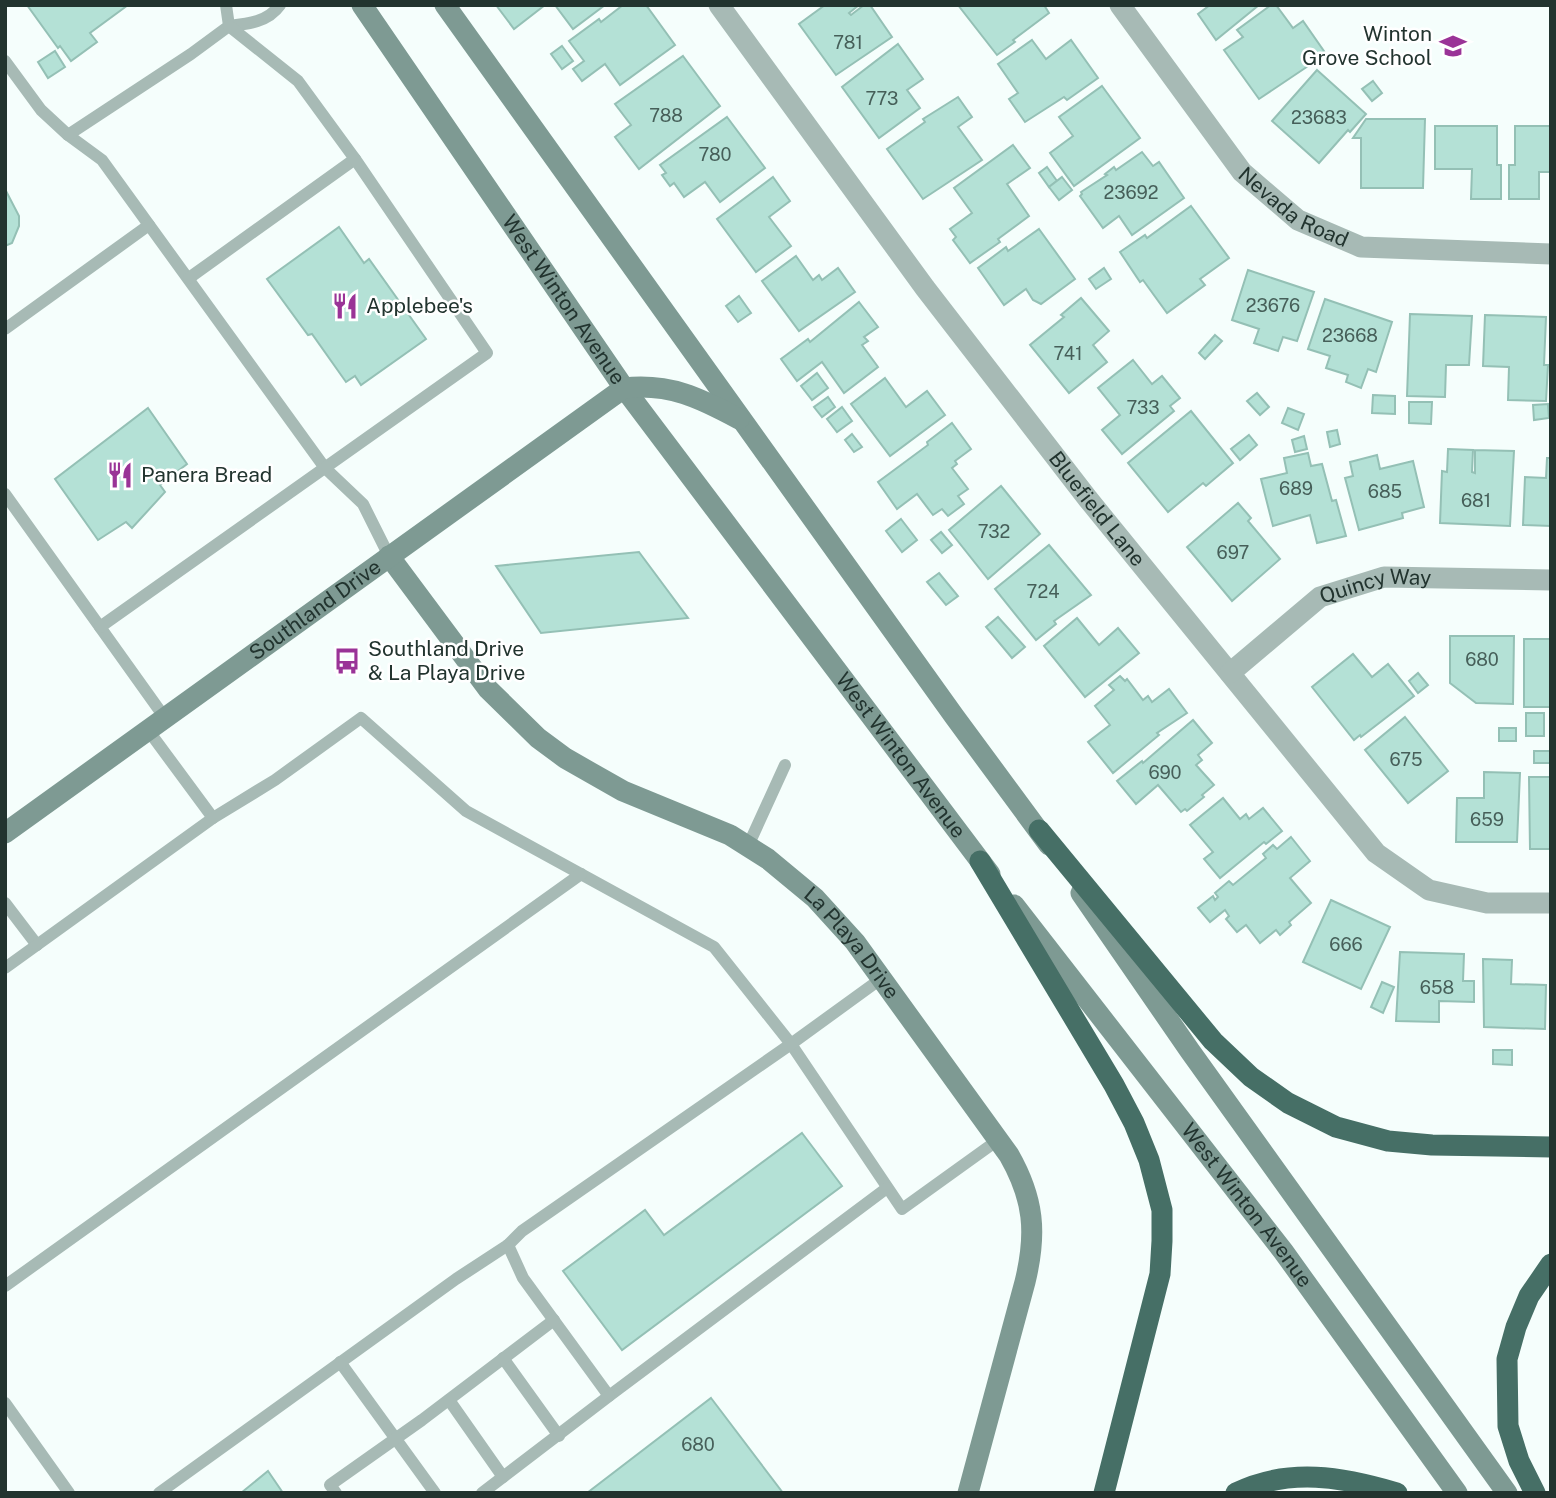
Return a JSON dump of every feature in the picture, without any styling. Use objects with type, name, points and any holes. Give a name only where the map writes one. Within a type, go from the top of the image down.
[{"type":"highway","points":[[1039,830],[1213,1041],[1251,1077],[1288,1103],[1336,1128],[1388,1142],[1551,1147]]},
{"type":"highway","points":[[980,861],[1134,1123],[1149,1160],[1162,1210],[1160,1274],[1104,1493]]},
{"type":"highway","points":[[1535,1493],[1519,1461],[1508,1426],[1507,1359],[1529,1296],[1551,1264]]},
{"type":"highway","points":[[1236,1493],[1276,1479],[1308,1476],[1340,1478],[1397,1493]]},
{"type":"main road","name":"West Winton Avenue","points":[[362,5],[624,388],[980,861],[1275,1241],[1457,1493]]},
{"type":"main road","name":"West Winton Avenue","points":[[445,5],[954,716],[1039,830],[1190,1051],[1507,1493]]},
{"type":"main road","points":[[624,388],[648,385],[671,389],[701,398],[744,422]]},
{"type":"main road","name":"Southland Drive","points":[[5,833],[624,388]]},
{"type":"main road","name":"La Playa Drive","points":[[389,556],[488,689],[538,738],[565,758],[623,791],[710,825],[748,846],[786,872],[822,905],[882,978],[998,1140],[1025,1186],[1032,1219],[1032,1244],[1025,1282],[968,1493]]},
{"type":"street","name":"Bluefield Lane","points":[[719,5],[925,288],[1088,499],[1376,853],[1429,890],[1487,902],[1551,903]]},
{"type":"street","name":"Nevada Road","points":[[1120,5],[1242,172],[1298,220],[1360,247],[1551,254]]},
{"type":"street","name":"Quincy Way","points":[[1230,673],[1320,597],[1384,578],[1551,580]]},
{"type":"lane","points":[[100,627],[487,353],[355,159],[298,81],[229,26],[226,5]]},
{"type":"lane","points":[[68,135],[229,26],[256,22],[275,13],[280,5]]},
{"type":"lane","points":[[5,61],[41,110],[68,135],[102,160],[325,468],[363,503],[389,556]]},
{"type":"lane","points":[[189,278],[355,159]]},
{"type":"lane","points":[[5,329],[149,225]]},
{"type":"lane","points":[[5,494],[100,627],[213,818]]},
{"type":"lane","points":[[5,968],[213,818],[275,780],[361,718],[466,811],[714,947],[791,1044],[902,1209],[998,1140]]},
{"type":"lane","points":[[748,846],[785,765]]},
{"type":"lane","points":[[5,1286],[581,874]]},
{"type":"lane","points":[[5,903],[37,945]]},
{"type":"lane","points":[[159,1493],[456,1279],[508,1245],[522,1231],[882,978]]},
{"type":"lane","points":[[482,1493],[887,1188]]},
{"type":"lane","points":[[508,1245],[523,1279],[609,1396]]},
{"type":"lane","points":[[335,1493],[330,1485],[554,1320]]},
{"type":"lane","points":[[503,1358],[559,1436]]},
{"type":"lane","points":[[341,1362],[435,1493]]},
{"type":"lane","points":[[449,1399],[503,1477]]},
{"type":"lane","points":[[5,1403],[69,1493]]},
{"type":"building","points":[[27,5],[128,5],[90,33],[97,42],[71,61],[60,46],[58,48]]},
{"type":"building","points":[[496,5],[545,5],[514,29]]},
{"type":"building","points":[[555,5],[605,5],[573,29]]},
{"type":"building","points":[[623,5],[646,5],[675,45],[620,85],[605,64],[582,81],[573,69],[584,61],[569,41]]},
{"type":"building","points":[[825,5],[859,5],[849,13],[851,15],[864,5],[870,5],[892,37],[836,75],[799,24]]},
{"type":"building","points":[[958,5],[1044,5],[1049,13],[997,55]]},
{"type":"building","points":[[1210,5],[1259,5],[1216,40],[1198,14]]},
{"type":"building","points":[[1271,5],[1276,5],[1293,28],[1303,21],[1326,54],[1259,99],[1224,50],[1243,37],[1237,30]]},
{"type":"building","points":[[1032,40],[1046,59],[1071,40],[1098,78],[1067,100],[1064,97],[1025,122],[1009,99],[1018,93],[998,64]]},
{"type":"building","points":[[898,44],[923,79],[907,90],[920,108],[879,138],[842,87]]},
{"type":"building","points":[[562,46],[573,61],[562,69],[551,54]]},
{"type":"building","points":[[55,51],[65,67],[48,78],[38,62]]},
{"type":"building","points":[[683,56],[720,106],[639,169],[615,137],[631,125],[615,104]]},
{"type":"building","points":[[1317,70],[1366,114],[1319,163],[1272,121]]},
{"type":"building","points":[[1373,81],[1382,93],[1372,101],[1362,89]]},
{"type":"building","points":[[1102,86],[1140,138],[1074,186],[1050,153],[1073,136],[1059,117]]},
{"type":"building","points":[[958,97],[972,117],[958,127],[982,160],[923,199],[887,149],[925,122],[923,119]]},
{"type":"building","points":[[727,117],[765,168],[720,202],[705,182],[684,197],[674,183],[670,186],[662,175],[666,173],[660,165]]},
{"type":"building","points":[[1366,119],[1425,119],[1423,188],[1361,188],[1361,138],[1353,138]]},
{"type":"building","points":[[1435,126],[1497,126],[1497,165],[1501,165],[1501,199],[1471,199],[1472,169],[1435,169]]},
{"type":"building","points":[[1515,126],[1551,126],[1551,172],[1539,172],[1539,199],[1509,199],[1509,165],[1515,165]]},
{"type":"building","points":[[1013,145],[1030,168],[1007,184],[1029,216],[998,239],[1000,242],[970,263],[953,240],[956,237],[950,229],[972,213],[954,188]]},
{"type":"building","points":[[1142,152],[1153,166],[1159,162],[1184,198],[1132,235],[1119,216],[1103,228],[1080,196],[1081,192],[1107,175],[1105,174],[1114,167],[1116,170]]},
{"type":"building","points":[[1047,167],[1057,181],[1049,187],[1039,173]]},
{"type":"building","points":[[773,177],[790,201],[769,217],[791,246],[756,272],[717,219]]},
{"type":"building","points":[[1062,177],[1072,190],[1059,200],[1049,187]]},
{"type":"building","points":[[5,189],[19,216],[19,226],[12,243],[5,246]]},
{"type":"building","points":[[1191,206],[1229,258],[1200,279],[1205,285],[1167,313],[1143,280],[1140,282],[1120,252],[1145,235],[1147,238]]},
{"type":"building","name":"Applebee's","points":[[339,227],[364,263],[369,259],[426,339],[361,385],[355,376],[346,382],[312,334],[308,335],[267,279]]},
{"type":"building","points":[[1039,229],[1075,279],[1041,304],[1033,300],[1026,289],[1004,305],[978,268],[1006,247],[1008,251]]},
{"type":"building","points":[[796,256],[813,280],[819,275],[822,280],[838,268],[855,292],[799,331],[762,281]]},
{"type":"building","points":[[1104,268],[1111,279],[1096,289],[1089,279]]},
{"type":"building","points":[[1248,270],[1314,292],[1297,341],[1283,337],[1278,351],[1254,343],[1259,329],[1232,320]]},
{"type":"building","points":[[739,296],[751,313],[738,322],[726,306]]},
{"type":"building","points":[[1081,298],[1109,331],[1093,345],[1107,362],[1069,393],[1030,345],[1064,317],[1061,315]]},
{"type":"building","points":[[1325,299],[1392,322],[1376,372],[1368,369],[1361,388],[1346,382],[1348,375],[1326,368],[1330,356],[1308,349]]},
{"type":"building","points":[[859,302],[878,327],[864,337],[868,341],[862,345],[878,367],[844,393],[822,362],[797,381],[781,359],[808,339],[810,342]]},
{"type":"building","points":[[1410,314],[1472,316],[1469,365],[1446,365],[1445,397],[1407,396]]},
{"type":"building","points":[[1485,315],[1546,317],[1546,401],[1508,400],[1509,367],[1483,366]]},
{"type":"building","points":[[1215,335],[1222,341],[1205,359],[1199,353]]},
{"type":"building","points":[[1133,360],[1152,384],[1162,376],[1180,398],[1170,406],[1174,411],[1122,454],[1102,430],[1120,415],[1098,388]]},
{"type":"building","points":[[817,373],[828,388],[812,400],[801,386]]},
{"type":"building","points":[[885,378],[906,407],[927,391],[945,415],[890,456],[851,404]]},
{"type":"building","points":[[1257,393],[1269,407],[1260,415],[1247,401]]},
{"type":"building","points":[[1373,395],[1395,396],[1395,414],[1372,413]]},
{"type":"building","points":[[828,397],[835,407],[822,417],[814,407]]},
{"type":"building","points":[[1409,402],[1432,402],[1431,424],[1409,423]]},
{"type":"building","points":[[1548,404],[1549,418],[1534,420],[1533,405]]},
{"type":"building","points":[[842,407],[852,421],[837,432],[827,419]]},
{"type":"building","points":[[148,408],[187,464],[160,485],[165,492],[132,528],[126,522],[98,540],[55,479]]},
{"type":"building","points":[[1288,408],[1304,414],[1298,430],[1282,423]]},
{"type":"building","points":[[1191,411],[1233,463],[1206,486],[1203,483],[1168,512],[1128,463]]},
{"type":"building","points":[[952,423],[971,449],[955,461],[957,464],[952,468],[968,489],[958,496],[964,504],[948,516],[942,509],[933,515],[917,494],[897,509],[878,482],[928,445],[927,442]]},
{"type":"building","points":[[1337,430],[1340,444],[1330,447],[1327,432]]},
{"type":"building","points":[[852,434],[862,447],[854,452],[845,440]]},
{"type":"building","points":[[1249,435],[1257,445],[1240,460],[1231,449]]},
{"type":"building","points":[[1304,436],[1307,449],[1295,452],[1292,440]]},
{"type":"building","points":[[1448,449],[1473,450],[1472,472],[1475,473],[1475,450],[1514,451],[1510,526],[1440,523],[1442,471],[1447,472]]},
{"type":"building","points":[[1308,453],[1311,466],[1322,464],[1332,501],[1336,500],[1346,536],[1317,543],[1310,515],[1273,526],[1261,479],[1287,473],[1284,458]]},
{"type":"building","points":[[1377,455],[1380,469],[1413,461],[1424,507],[1402,513],[1403,518],[1359,530],[1345,478],[1353,476],[1350,462]]},
{"type":"building","points":[[1547,458],[1551,458],[1551,526],[1523,525],[1525,477],[1546,478]]},
{"type":"building","points":[[1001,486],[1040,534],[988,579],[949,530]]},
{"type":"building","points":[[1238,503],[1251,518],[1248,521],[1280,559],[1232,601],[1187,547]]},
{"type":"building","points":[[901,519],[917,540],[902,552],[886,531]]},
{"type":"building","points":[[941,532],[952,545],[942,553],[931,540]]},
{"type":"building","points":[[1049,545],[1091,595],[1054,621],[1056,624],[1036,640],[995,589]]},
{"type":"building","points":[[639,552],[688,618],[541,633],[496,566]]},
{"type":"building","points":[[939,573],[958,596],[946,605],[927,582]]},
{"type":"building","points":[[998,617],[1025,647],[1012,658],[986,627]]},
{"type":"building","points":[[1077,618],[1099,645],[1118,628],[1139,653],[1085,697],[1044,646]]},
{"type":"building","points":[[1450,636],[1514,636],[1513,704],[1476,703],[1450,683]]},
{"type":"building","points":[[1524,639],[1551,639],[1551,707],[1524,707]]},
{"type":"building","points":[[1353,654],[1372,677],[1388,664],[1414,696],[1354,740],[1312,687]]},
{"type":"building","points":[[1418,673],[1428,685],[1418,693],[1409,681]]},
{"type":"building","points":[[1120,676],[1125,681],[1127,679],[1143,700],[1148,696],[1152,702],[1169,689],[1187,713],[1157,733],[1159,735],[1113,773],[1088,742],[1110,725],[1095,706],[1114,690],[1109,685]]},
{"type":"building","points":[[1526,713],[1544,713],[1544,736],[1526,736]]},
{"type":"building","points":[[1405,717],[1448,771],[1408,803],[1365,750]]},
{"type":"building","points":[[1193,720],[1212,743],[1198,755],[1202,760],[1196,765],[1214,785],[1187,811],[1185,809],[1181,812],[1158,785],[1136,804],[1117,781],[1142,761],[1143,763]]},
{"type":"building","points":[[1499,728],[1516,728],[1516,741],[1499,741]]},
{"type":"building","points":[[1534,751],[1551,751],[1551,763],[1534,763]]},
{"type":"building","points":[[1484,772],[1520,773],[1517,842],[1456,842],[1457,798],[1484,798]]},
{"type":"building","points":[[1529,777],[1551,777],[1551,849],[1530,849]]},
{"type":"building","points":[[1223,798],[1240,819],[1246,814],[1249,819],[1263,808],[1282,831],[1266,844],[1264,842],[1220,878],[1204,859],[1213,852],[1190,825]]},
{"type":"building","points":[[1291,837],[1310,861],[1290,878],[1311,903],[1289,922],[1291,925],[1280,935],[1276,930],[1260,943],[1246,925],[1237,932],[1226,919],[1229,916],[1225,910],[1210,922],[1198,908],[1213,896],[1215,900],[1218,897],[1215,893],[1229,881],[1233,885],[1266,858],[1263,854],[1273,845],[1277,849]]},
{"type":"building","points":[[1331,900],[1390,927],[1361,989],[1303,962]]},
{"type":"building","points":[[1400,952],[1464,954],[1463,981],[1474,981],[1474,1002],[1439,1001],[1439,1022],[1396,1021]]},
{"type":"building","points":[[1483,959],[1512,960],[1511,984],[1546,985],[1545,1029],[1484,1027]]},
{"type":"building","points":[[1382,982],[1394,987],[1383,1013],[1371,1007]]},
{"type":"building","points":[[1493,1050],[1512,1050],[1512,1065],[1493,1064]]},
{"type":"building","points":[[802,1133],[842,1186],[622,1350],[563,1271],[645,1210],[664,1235]]},
{"type":"building","points":[[711,1398],[783,1493],[587,1493]]},
{"type":"building","points":[[268,1471],[283,1493],[241,1493]]},
{"type":"place","name":"Winton Grove School","points":[[1453,46]]},
{"type":"place","name":"Applebee's","points":[[345,306]]},
{"type":"place","name":"Panera Bread","points":[[120,475]]},
{"type":"place","name":"Southland Drive & La Playa Drive","points":[[347,661]]}]
